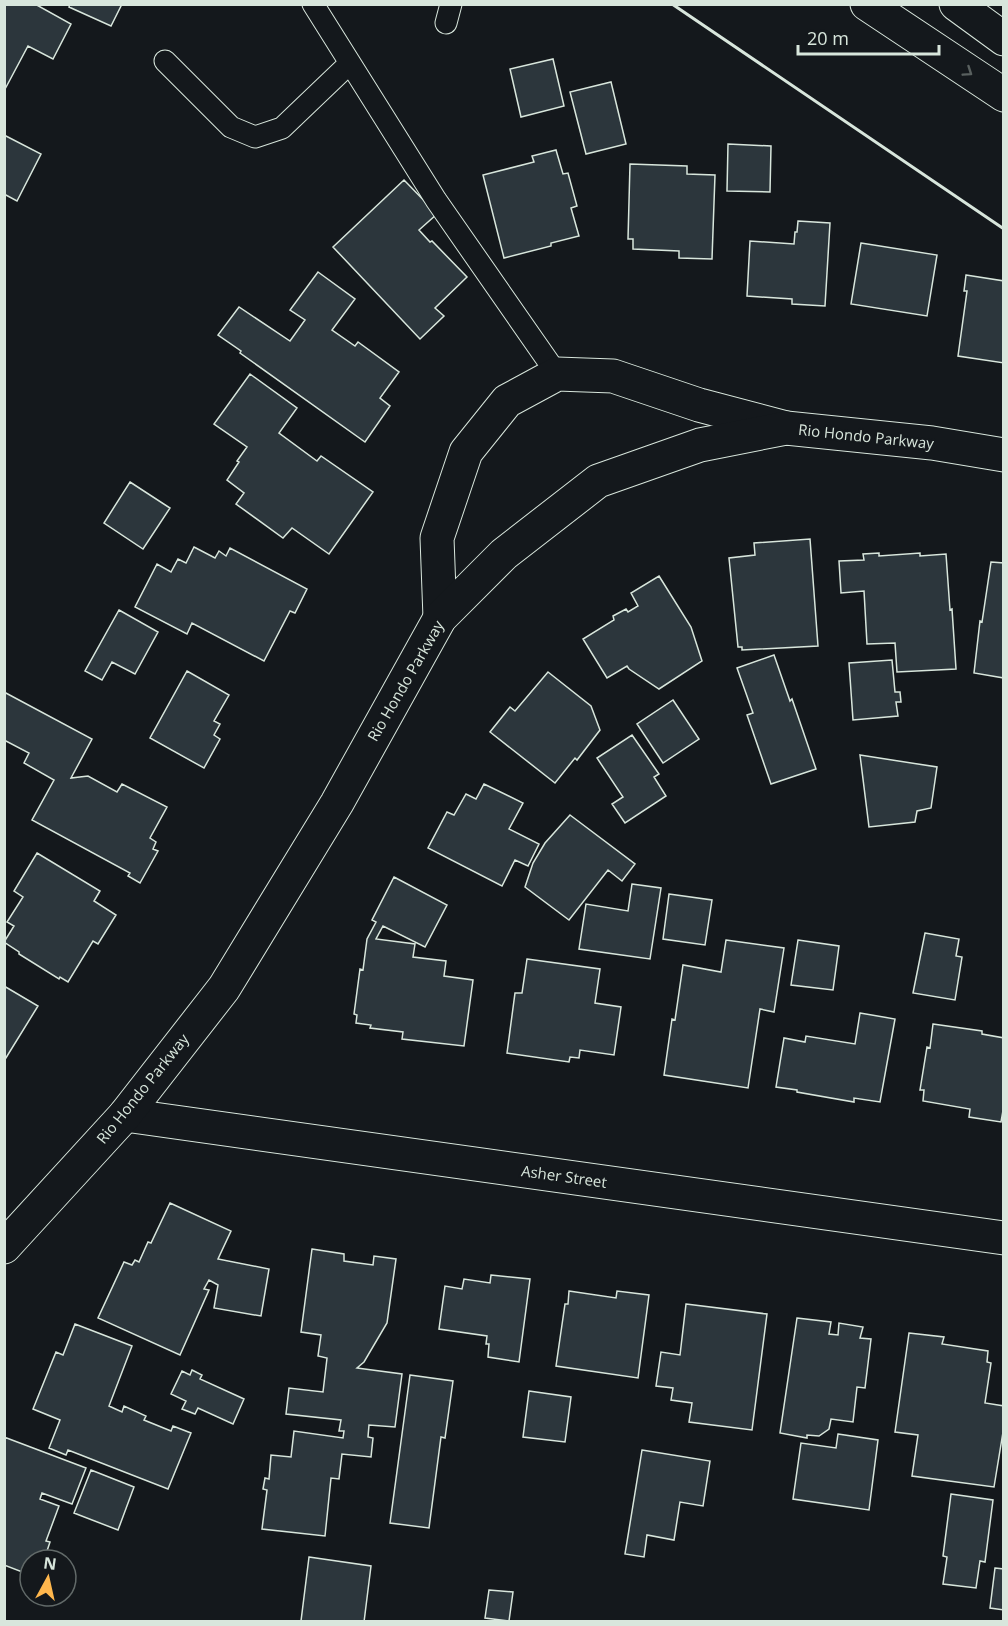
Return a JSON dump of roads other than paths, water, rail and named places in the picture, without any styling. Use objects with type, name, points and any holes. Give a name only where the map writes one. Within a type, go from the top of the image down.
[{"type":"main road","points":[[867,4],[1004,95]]},
{"type":"main road","points":[[956,4],[1004,39]]},
{"type":"main road","points":[[440,618],[437,538],[466,452],[507,401],[556,374],[613,376],[699,405],[786,428]]},
{"type":"main road","name":"Rio Hondo Parkway","points":[[4,1247],[124,1115],[224,988],[337,803],[440,618],[504,554],[598,481],[700,445],[786,428],[932,443],[1004,455]]},
{"type":"main road","name":"Asher Street","points":[[124,1115],[1004,1238]]},
{"type":"lane","points":[[313,4],[436,200],[556,374]]},
{"type":"lane","points":[[165,61],[231,127],[255,137],[282,128],[350,63]]}]
